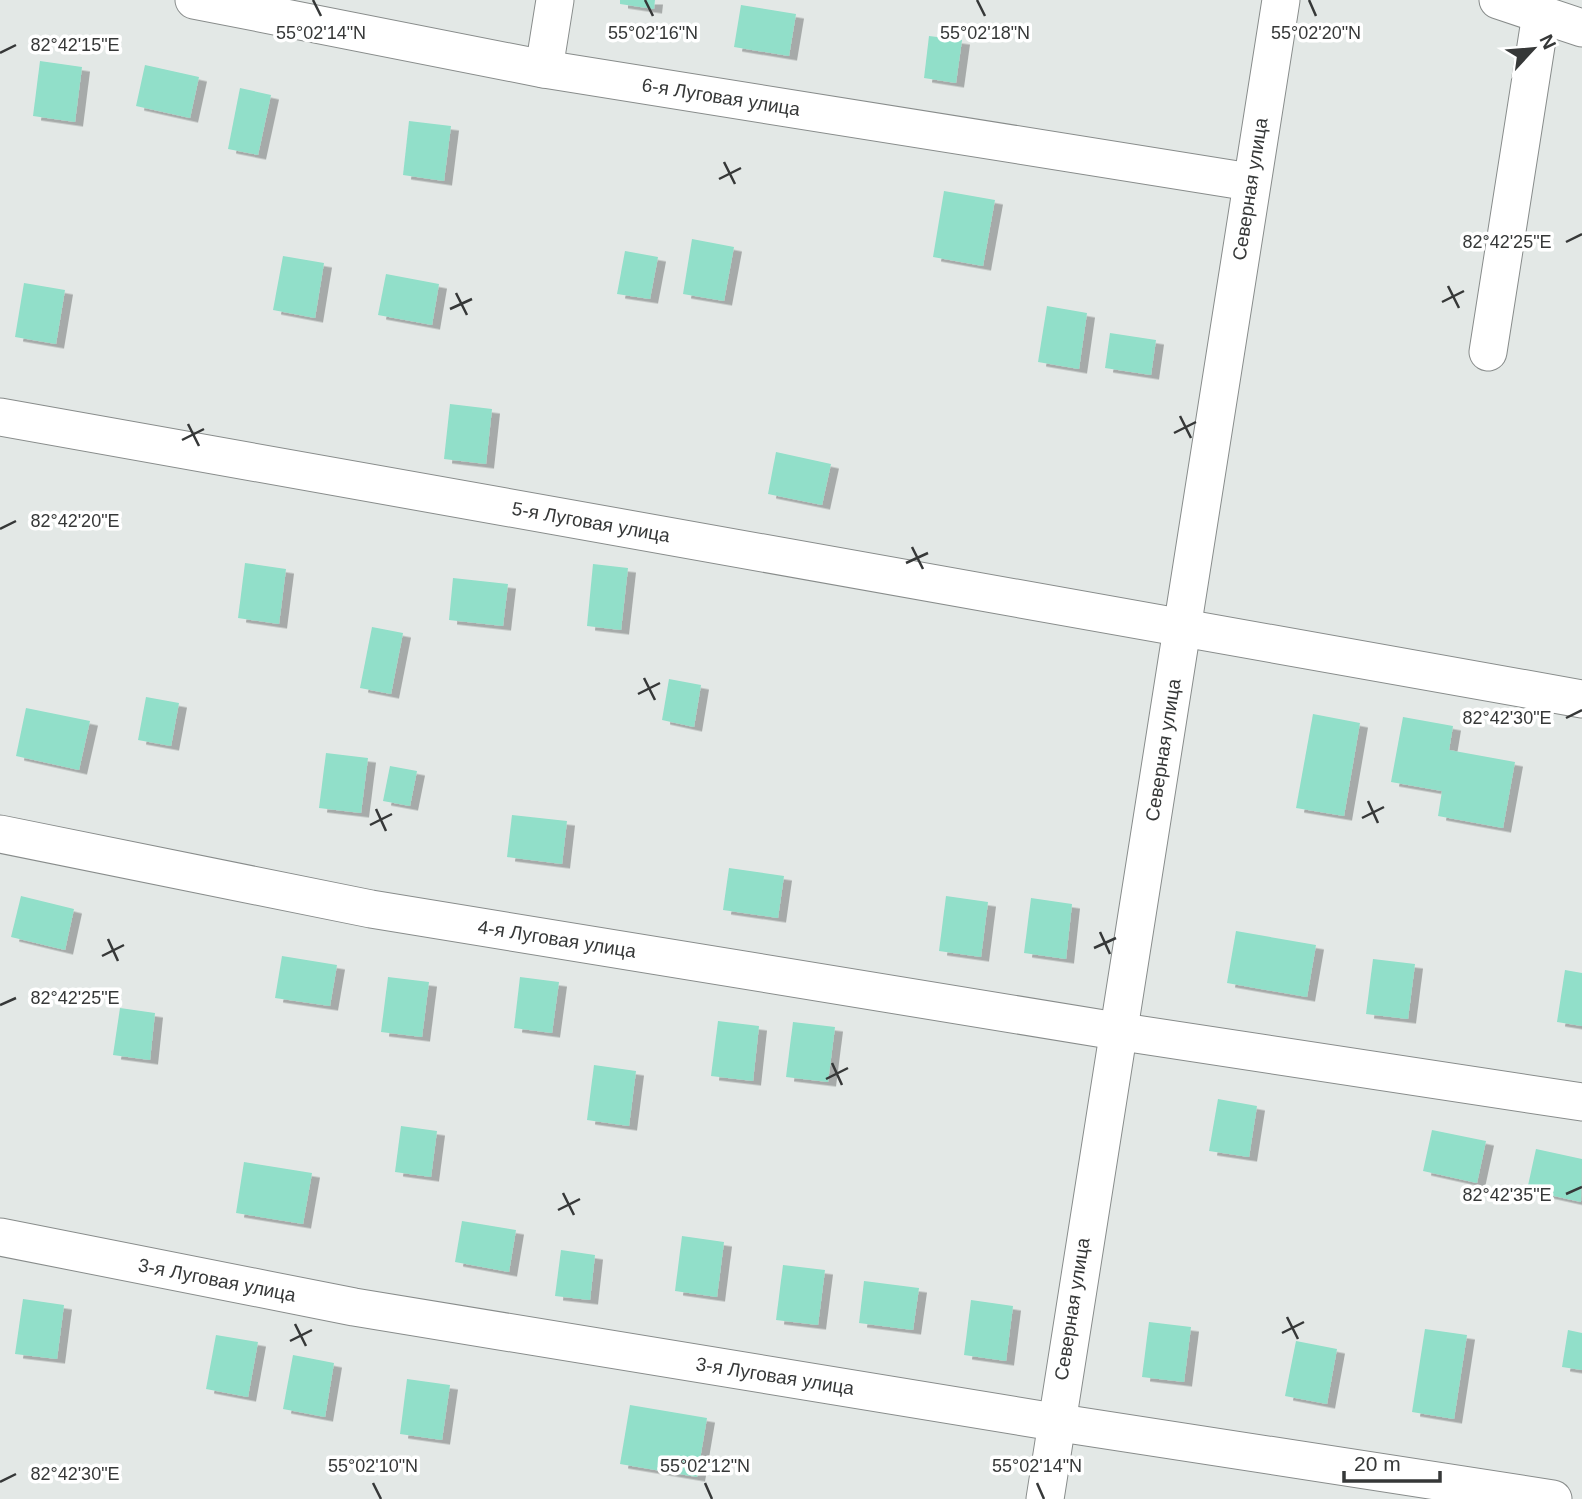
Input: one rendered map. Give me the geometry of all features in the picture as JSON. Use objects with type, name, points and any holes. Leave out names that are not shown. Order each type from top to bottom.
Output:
[{"type":"street","name":"6-я Луговая улица","points":[[194,0],[544,69],[1250,182]]},
{"type":"street","points":[[544,69],[555,0]]},
{"type":"street","name":"Северная улица","points":[[1045,1499],[1054,1422],[1183,627],[1280,0]]},
{"type":"street","points":[[1498,0],[1582,28]]},
{"type":"street","points":[[1488,352],[1541,14]]},
{"type":"street","name":"5-я Луговая улица","points":[[0,417],[1582,699]]},
{"type":"street","name":"4-я Луговая улица","points":[[0,834],[371,909],[1116,1031],[1582,1102]]},
{"type":"street","name":"3-я Луговая улица","points":[[0,1237],[354,1307],[1054,1422],[1553,1499]]},
{"type":"building","points":[[620,0],[655,0],[654,9],[620,4]]},
{"type":"building","points":[[741,5],[796,14],[789,56],[734,47]]},
{"type":"building","points":[[929,36],[962,40],[956,83],[924,78]]},
{"type":"building","points":[[40,61],[82,67],[75,122],[33,116]]},
{"type":"building","points":[[145,65],[199,77],[190,118],[136,106]]},
{"type":"building","points":[[240,88],[271,95],[258,155],[228,149]]},
{"type":"building","points":[[409,121],[451,126],[444,181],[403,175]]},
{"type":"building","points":[[944,191],[995,200],[983,266],[933,257]]},
{"type":"building","points":[[692,239],[734,247],[724,301],[683,294]]},
{"type":"building","points":[[625,251],[658,257],[650,299],[617,294]]},
{"type":"building","points":[[283,256],[324,263],[315,318],[273,310]]},
{"type":"building","points":[[386,274],[439,284],[432,325],[378,315]]},
{"type":"building","points":[[24,283],[65,290],[56,344],[15,337]]},
{"type":"building","points":[[1047,306],[1087,313],[1079,369],[1038,362]]},
{"type":"building","points":[[1110,333],[1156,340],[1151,375],[1105,368]]},
{"type":"building","points":[[450,404],[492,409],[486,464],[444,459]]},
{"type":"building","points":[[776,452],[831,464],[822,505],[768,494]]},
{"type":"building","points":[[245,563],[286,569],[279,624],[238,618]]},
{"type":"building","points":[[593,564],[628,568],[621,630],[587,626]]},
{"type":"building","points":[[453,578],[508,584],[503,626],[449,620]]},
{"type":"building","points":[[372,627],[403,633],[391,694],[360,688]]},
{"type":"building","points":[[669,679],[701,685],[694,727],[662,720]]},
{"type":"building","points":[[146,697],[179,703],[171,746],[138,740]]},
{"type":"building","points":[[26,708],[90,721],[79,770],[16,756]]},
{"type":"building","points":[[1313,714],[1360,723],[1344,816],[1296,808]]},
{"type":"building","points":[[1403,717],[1453,726],[1449,750],[1515,762],[1503,828],[1438,816],[1442,791],[1391,782]]},
{"type":"building","points":[[326,753],[368,758],[361,813],[319,808]]},
{"type":"building","points":[[390,766],[417,771],[410,806],[383,801]]},
{"type":"building","points":[[512,815],[567,821],[562,864],[507,857]]},
{"type":"building","points":[[729,868],[784,876],[778,918],[723,910]]},
{"type":"building","points":[[21,896],[74,909],[65,950],[11,937]]},
{"type":"building","points":[[946,896],[988,902],[981,957],[939,951]]},
{"type":"building","points":[[1031,898],[1072,904],[1066,959],[1024,953]]},
{"type":"building","points":[[1236,931],[1316,945],[1307,997],[1227,983]]},
{"type":"building","points":[[282,956],[337,965],[330,1006],[275,998]]},
{"type":"building","points":[[1373,959],[1415,964],[1408,1019],[1366,1014]]},
{"type":"building","points":[[1565,970],[1582,973],[1582,1026],[1557,1022]]},
{"type":"building","points":[[388,977],[429,982],[422,1037],[381,1032]]},
{"type":"building","points":[[520,977],[559,982],[552,1033],[514,1028]]},
{"type":"building","points":[[120,1008],[155,1013],[150,1060],[113,1055]]},
{"type":"building","points":[[718,1021],[759,1026],[753,1081],[711,1076]]},
{"type":"building","points":[[793,1022],[835,1027],[828,1082],[786,1077]]},
{"type":"building","points":[[594,1065],[636,1071],[629,1126],[587,1120]]},
{"type":"building","points":[[1218,1099],[1257,1106],[1249,1157],[1209,1151]]},
{"type":"building","points":[[401,1126],[437,1131],[431,1177],[395,1172]]},
{"type":"building","points":[[1432,1130],[1486,1141],[1477,1183],[1423,1171]]},
{"type":"building","points":[[1536,1149],[1582,1159],[1581,1202],[1527,1190]]},
{"type":"building","points":[[244,1162],[312,1173],[303,1224],[236,1213]]},
{"type":"building","points":[[462,1221],[516,1230],[509,1272],[455,1262]]},
{"type":"building","points":[[682,1236],[724,1242],[717,1297],[675,1291]]},
{"type":"building","points":[[561,1250],[595,1255],[590,1300],[555,1296]]},
{"type":"building","points":[[783,1265],[825,1270],[818,1325],[776,1320]]},
{"type":"building","points":[[864,1281],[919,1288],[913,1330],[859,1323]]},
{"type":"building","points":[[23,1299],[64,1305],[57,1359],[15,1354]]},
{"type":"building","points":[[971,1300],[1013,1306],[1006,1361],[964,1355]]},
{"type":"building","points":[[1149,1322],[1191,1327],[1184,1382],[1142,1377]]},
{"type":"building","points":[[1425,1329],[1467,1335],[1454,1419],[1412,1412]]},
{"type":"building","points":[[1568,1330],[1582,1333],[1582,1370],[1562,1367]]},
{"type":"building","points":[[216,1335],[258,1342],[248,1397],[206,1389]]},
{"type":"building","points":[[1296,1341],[1337,1349],[1327,1404],[1285,1396]]},
{"type":"building","points":[[293,1355],[334,1363],[325,1417],[283,1409]]},
{"type":"building","points":[[407,1379],[450,1385],[442,1440],[400,1434]]},
{"type":"building","points":[[630,1405],[707,1418],[697,1477],[620,1464]]}]
